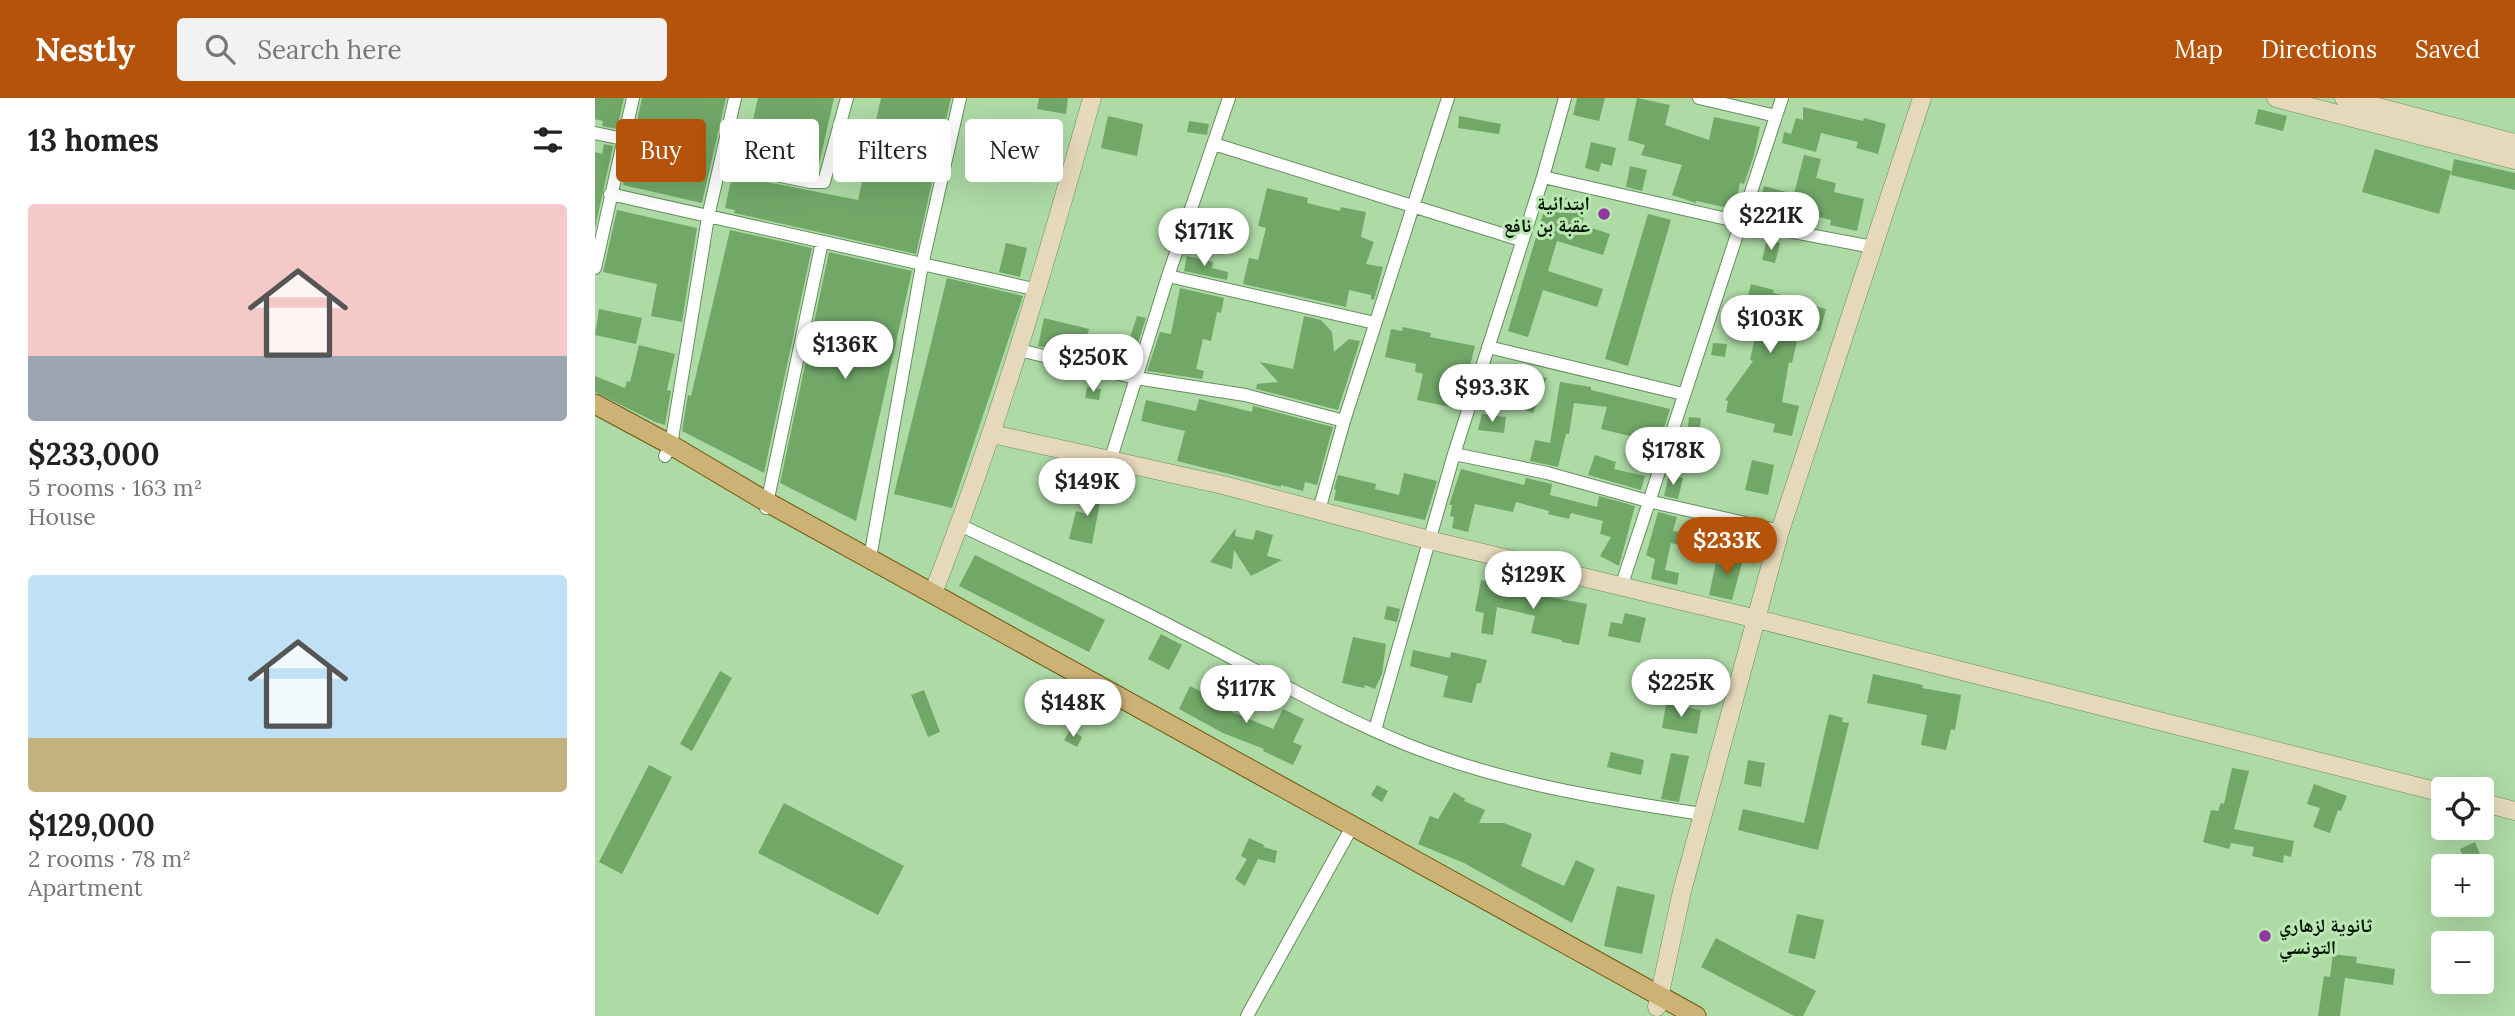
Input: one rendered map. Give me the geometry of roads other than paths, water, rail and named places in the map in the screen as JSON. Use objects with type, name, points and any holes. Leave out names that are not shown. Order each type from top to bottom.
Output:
[{"type":"main road","points":[[595,404],[766,507],[870,558],[933,593],[1663,1006]]},
{"type":"main road","points":[[595,418],[668,450]]},
{"type":"main road","points":[[933,593],[954,615],[1348,834],[1663,1006],[1696,1016]]},
{"type":"street","points":[[628,119],[633,98]]},
{"type":"street","points":[[730,119],[735,98]]},
{"type":"street","points":[[819,182],[824,182],[829,172],[847,98]]},
{"type":"street","points":[[870,558],[922,265],[960,98]]},
{"type":"street","points":[[933,593],[960,525],[1019,350],[1092,98]]},
{"type":"street","points":[[1111,458],[1168,276],[1230,98]]},
{"type":"street","points":[[1319,510],[1344,421],[1448,98]]},
{"type":"street","points":[[1375,730],[1454,454],[1543,177],[1565,98]]},
{"type":"street","points":[[1699,98],[1776,116]]},
{"type":"street","points":[[1621,586],[1781,98]]},
{"type":"street","points":[[1663,1006],[1682,891],[1780,531],[1922,98]]},
{"type":"street","points":[[2276,98],[2328,104],[2515,160]]},
{"type":"street","points":[[2344,98],[2515,144]]},
{"type":"street","points":[[595,133],[616,138]]},
{"type":"street","points":[[1214,144],[1521,240]]},
{"type":"street","points":[[668,450],[708,217],[720,164]]},
{"type":"street","points":[[595,265],[616,169]]},
{"type":"street","points":[[1543,177],[1740,222],[1873,247]]},
{"type":"street","points":[[610,194],[1038,290]]},
{"type":"street","points":[[766,507],[822,242]]},
{"type":"street","points":[[1168,276],[1375,323]]},
{"type":"street","points":[[1488,346],[1683,394]]},
{"type":"street","points":[[1019,350],[1136,378],[1245,395],[1344,421]]},
{"type":"street","points":[[992,434],[1111,458],[1429,540],[1757,618],[2431,790]]},
{"type":"street","points":[[1454,454],[1546,473],[1648,501],[1780,531]]},
{"type":"street","points":[[960,525],[1178,629],[1331,710],[1409,745],[1509,779],[1618,801],[1702,814]]},
{"type":"street","points":[[2494,806],[2515,811]]},
{"type":"street","points":[[1247,1016],[1348,834]]},
{"type":"place","name":"ابتدائية عقبة بن نافع","points":[[1604,214]]},
{"type":"place","name":"ثانوية لزهاري التونسي","points":[[2265,936]]}]
